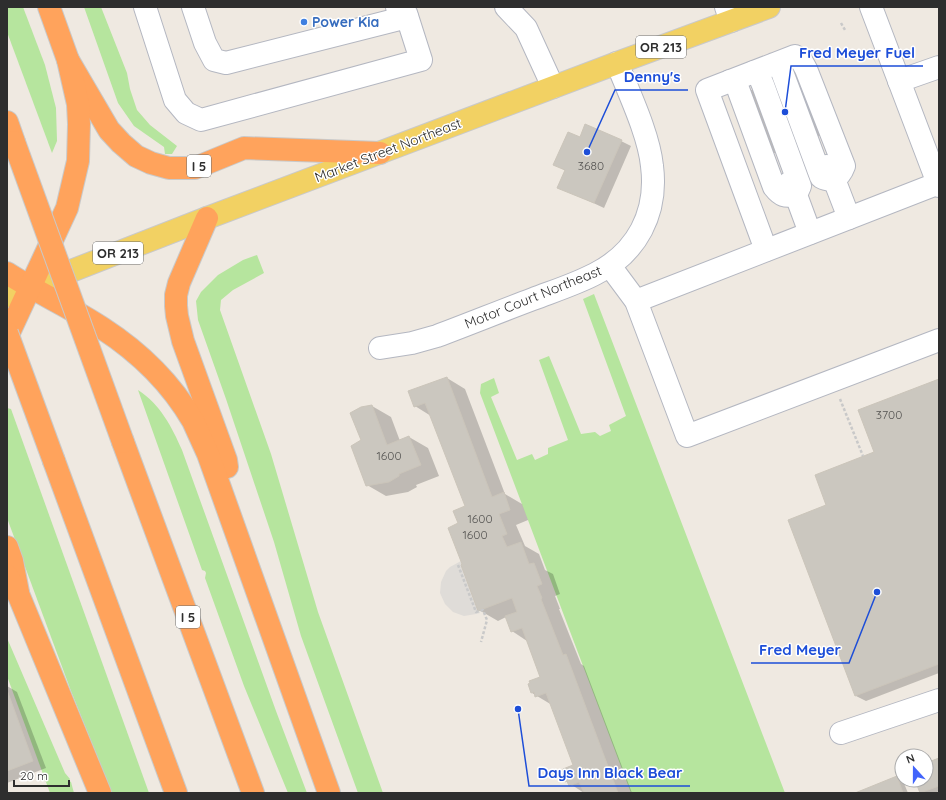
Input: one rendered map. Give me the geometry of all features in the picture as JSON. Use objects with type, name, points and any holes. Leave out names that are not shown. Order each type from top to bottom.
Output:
[{"type":"highway","name":"I 5","points":[[7,337],[67,208],[78,161],[78,104],[68,60],[49,7]]},
{"type":"highway","name":"I 5","points":[[68,60],[109,130],[136,156],[151,163],[169,168],[195,168],[244,148],[380,153]]},
{"type":"highway","name":"I 5","points":[[10,132],[253,793]]},
{"type":"highway","points":[[207,218],[179,284],[176,296],[177,316],[194,375],[226,460],[237,532]]},
{"type":"highway","points":[[7,273],[29,288],[101,327],[135,352],[157,372],[172,390],[193,422],[208,454],[237,532],[329,793]]},
{"type":"highway","points":[[7,333],[176,793]]},
{"type":"highway","points":[[7,546],[12,561],[19,596]]},
{"type":"highway","points":[[7,576],[19,596],[100,793]]},
{"type":"main road","name":"Market Street Northeast","points":[[7,296],[207,218],[617,63],[728,14],[769,7]]},
{"type":"street","points":[[145,7],[175,100],[186,114],[201,120],[421,60],[402,12],[226,63],[214,60],[205,43],[193,7]]},
{"type":"street","points":[[506,7],[526,28],[553,87]]},
{"type":"street","points":[[636,301],[939,184],[871,7]]},
{"type":"street","points":[[766,250],[707,90],[795,56],[801,60],[806,68],[844,166],[842,172],[834,179],[849,218]]},
{"type":"street","name":"Motor Court Northeast","points":[[380,348],[437,336],[583,280],[610,266],[632,245],[641,232],[648,216],[652,200],[652,166],[644,134],[617,63]]},
{"type":"street","points":[[899,81],[939,67]]},
{"type":"street","points":[[757,71],[800,186],[796,195],[810,233]]},
{"type":"street","points":[[610,266],[636,301],[687,436],[939,340]]},
{"type":"street","points":[[841,733],[939,700]]},
{"type":"path","points":[[841,23],[845,30]]},
{"type":"path","points":[[840,399],[863,456]]},
{"type":"path","points":[[458,565],[476,612],[483,610],[487,620],[481,642]]},
{"type":"green space","points":[[7,7],[23,7],[45,65],[56,108],[57,141],[52,153],[7,32]]},
{"type":"green space","points":[[84,7],[101,7],[127,73],[130,89],[137,110],[150,125],[177,146],[172,154],[165,154],[164,147],[134,126],[118,103]]},
{"type":"green space","points":[[257,255],[264,273],[233,290],[221,300],[220,310],[271,454],[318,612],[383,793],[358,793],[301,636],[274,542],[198,320],[196,301],[201,292],[218,275],[243,260]]},
{"type":"green space","points":[[594,294],[785,793],[631,793],[480,393],[481,384],[494,378],[499,393],[491,397],[517,460],[532,454],[535,460],[548,454],[548,448],[568,440],[539,360],[549,356],[581,434],[595,432],[600,436],[611,431],[609,425],[626,416],[583,299]]},
{"type":"green space","points":[[138,390],[159,409],[174,433],[182,450],[307,793],[288,793],[244,686],[205,578],[206,573],[202,570]]},
{"type":"green space","points":[[7,408],[11,409],[149,793],[112,793],[71,691],[7,518]]},
{"type":"green space","points":[[7,638],[65,773],[70,779],[69,781],[71,782],[74,793],[50,793],[7,676]]},
{"type":"shaded area","points":[[461,561],[461,565],[480,613],[464,616],[453,612],[445,604],[440,593],[441,582],[446,571]]},
{"type":"building","points":[[585,124],[622,140],[594,203],[557,188],[565,170],[553,165],[568,132],[580,137]]},
{"type":"building","points":[[447,377],[492,497],[504,492],[510,510],[499,514],[507,534],[502,536],[507,547],[521,542],[529,564],[534,563],[542,584],[537,586],[542,598],[541,599],[563,655],[566,654],[618,793],[584,793],[579,782],[569,786],[567,781],[565,782],[562,774],[564,773],[563,769],[573,765],[546,693],[535,697],[534,692],[531,693],[528,684],[530,683],[529,681],[540,677],[522,628],[511,632],[505,616],[517,612],[512,598],[478,611],[448,528],[458,523],[453,511],[465,506],[425,403],[414,407],[408,391]]},
{"type":"building","points":[[939,379],[939,664],[855,696],[788,520],[826,505],[815,475],[874,452],[858,410]]},
{"type":"building","points":[[372,405],[387,445],[409,436],[421,465],[399,474],[399,476],[389,482],[366,486],[351,446],[361,440],[350,413],[361,407]]},
{"type":"building","points":[[7,690],[33,761],[7,771]]},
{"type":"building","points":[[939,758],[939,786],[934,788],[934,760]]},
{"type":"building","points":[[894,777],[894,788],[901,788],[903,793],[855,793]]},
{"type":"building","points":[[918,788],[934,788],[920,793]]},
{"type":"place","name":"Power Kia","points":[[304,22]]},
{"type":"place","name":"Fred Meyer Fuel","points":[[785,112]]},
{"type":"place","name":"Denny's","points":[[587,152]]},
{"type":"place","name":"Fred Meyer","points":[[877,592]]},
{"type":"place","name":"Days Inn Black Bear","points":[[518,709]]}]
